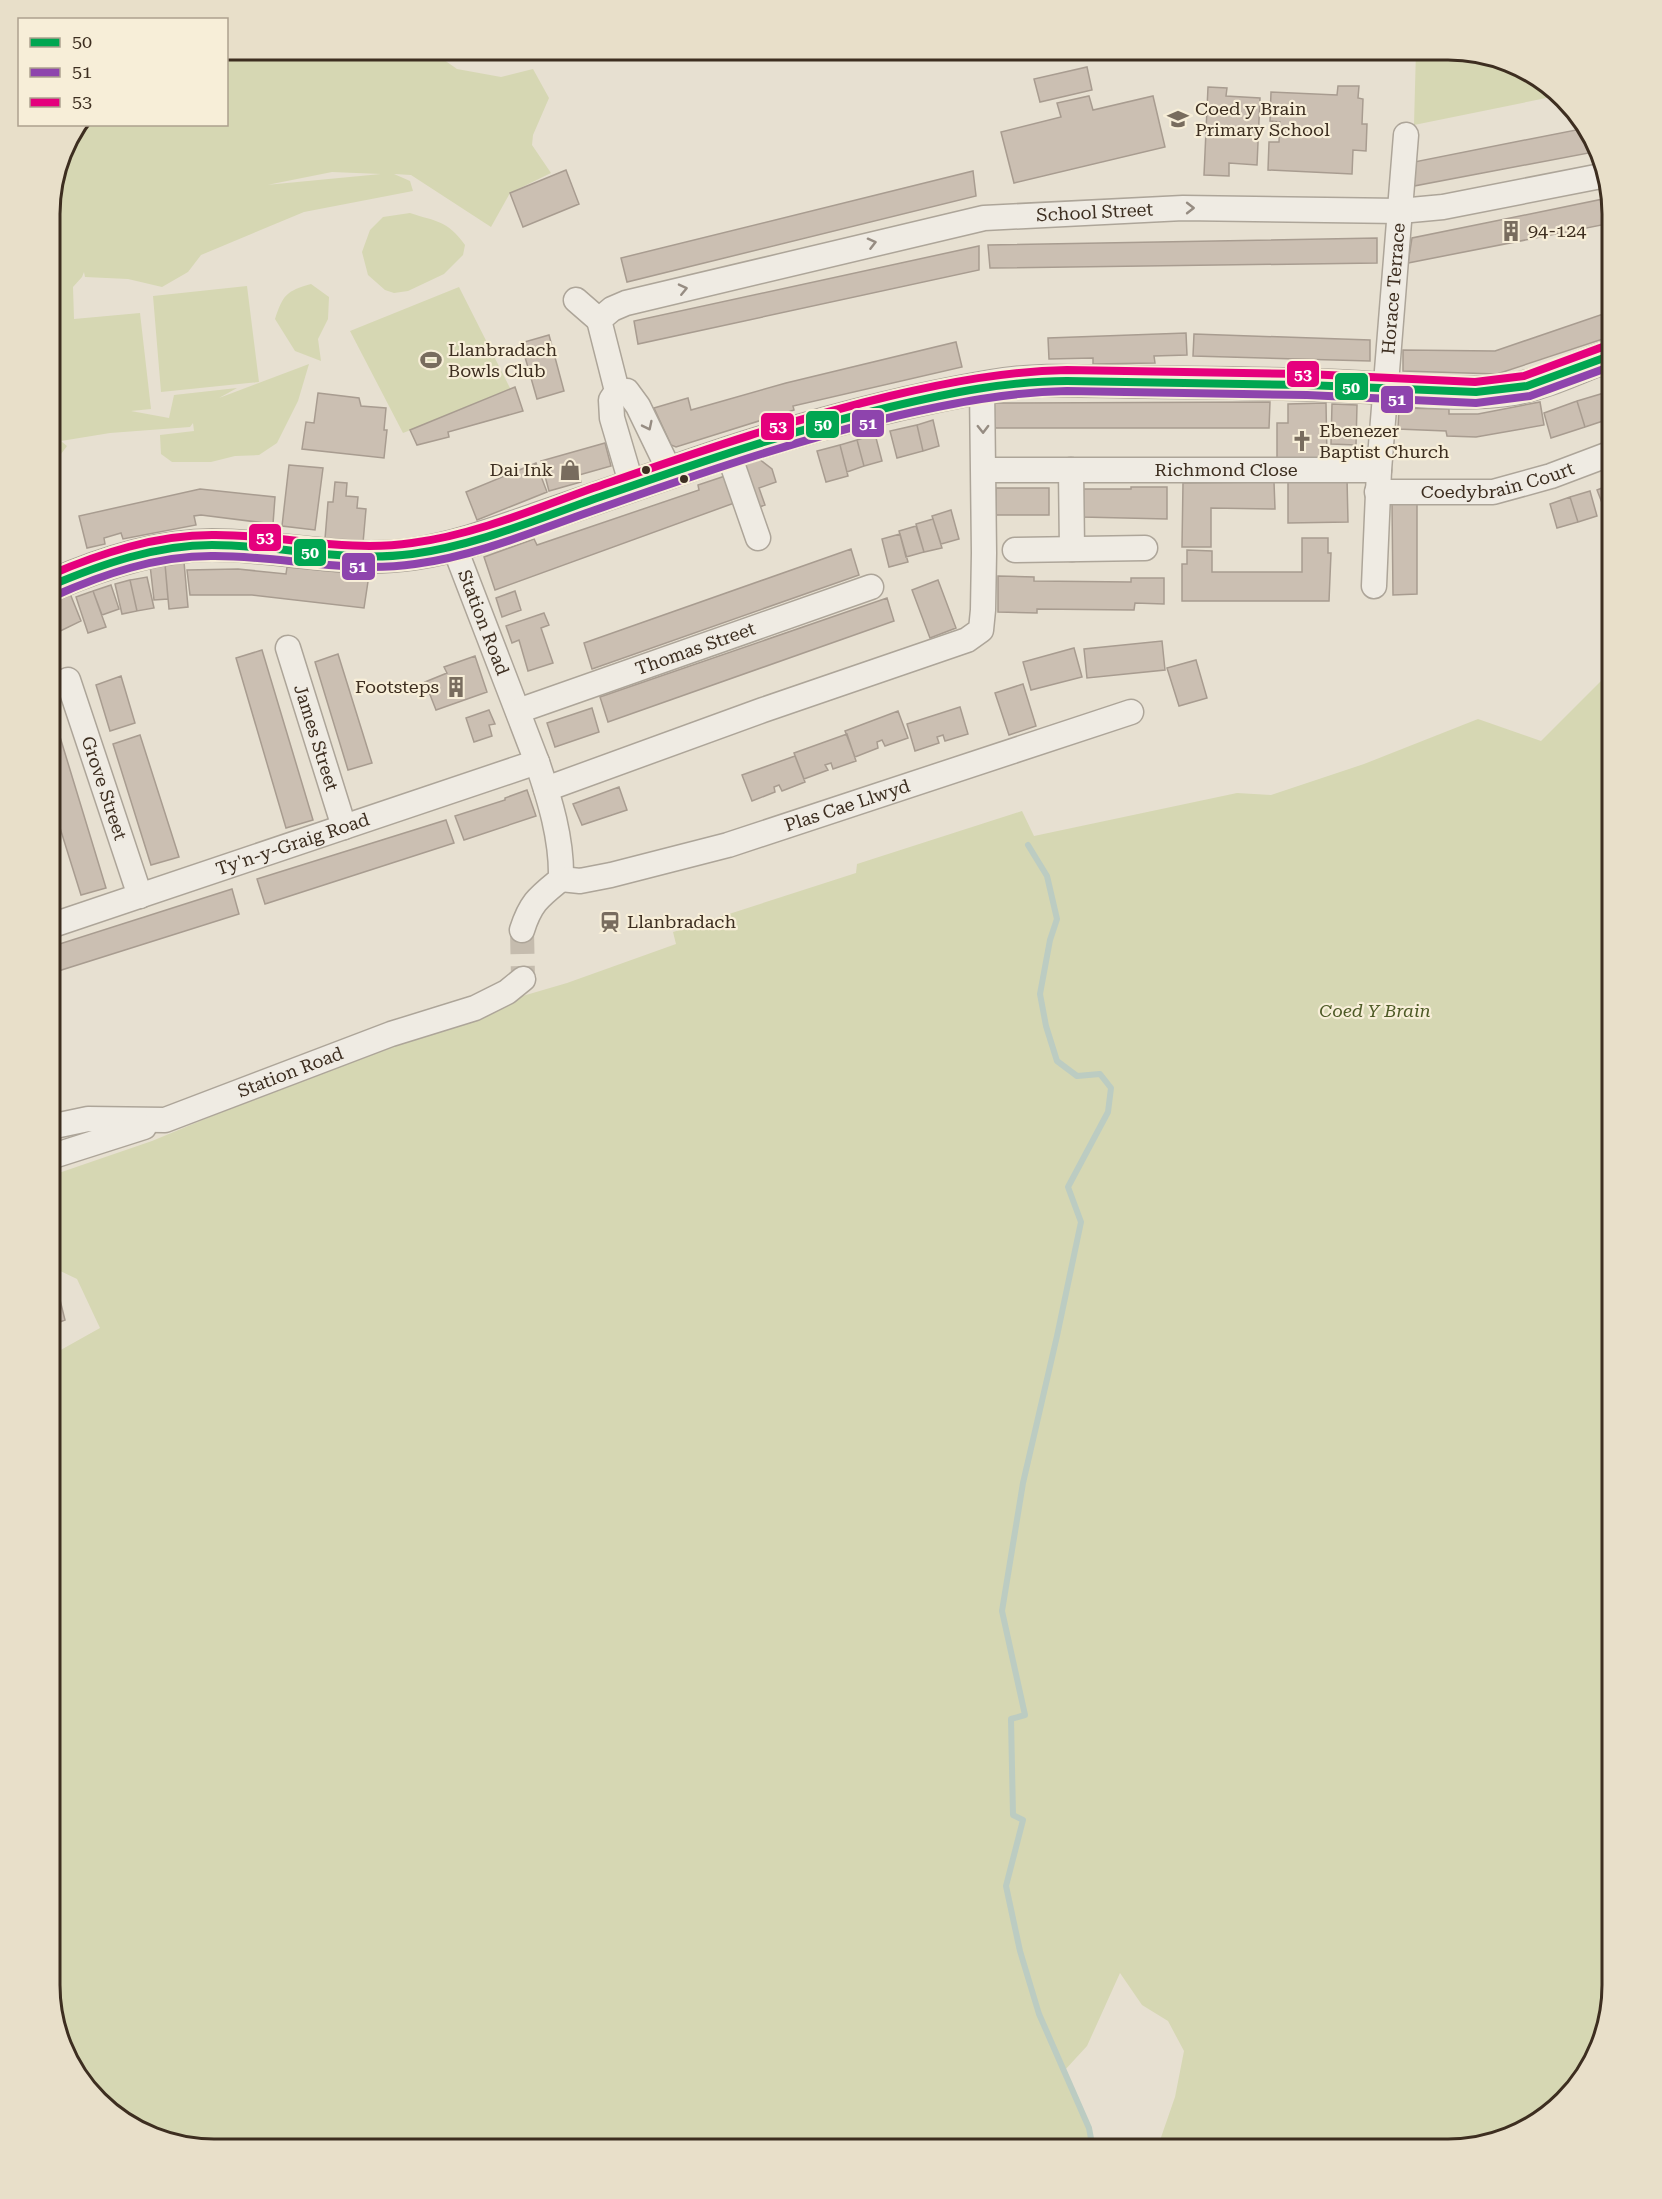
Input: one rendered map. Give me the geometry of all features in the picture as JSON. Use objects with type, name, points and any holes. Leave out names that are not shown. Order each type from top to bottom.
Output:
[{"type":"street","name":"Horace Terrace","points":[[1374,586],[1378,481],[1406,135]]},
{"type":"street","name":"School Street","points":[[599,320],[612,309],[626,303],[984,218],[1182,208],[1400,211],[1443,207],[1598,177]]},
{"type":"street","points":[[576,300],[599,320],[617,392]]},
{"type":"street","points":[[60,582],[132,555],[200,546],[248,546],[374,558],[418,554],[454,546],[728,452],[851,417],[982,387],[1021,381],[1299,384],[1447,393],[1490,392],[1518,388],[1602,359]]},
{"type":"street","points":[[546,789],[763,710],[967,640],[981,630],[984,470],[982,387]]},
{"type":"street","points":[[632,486],[612,418],[611,400],[617,392],[627,391],[638,406],[670,472]]},
{"type":"street","points":[[728,452],[758,538]]},
{"type":"street","name":"Coedybrain Court","points":[[1378,481],[1493,492],[1551,476],[1602,457]]},
{"type":"street","name":"Richmond Close","points":[[984,470],[1071,470],[1378,481]]},
{"type":"street","points":[[1071,470],[1072,549]]},
{"type":"street","name":"Station Road","points":[[454,546],[546,789],[561,856],[561,879]]},
{"type":"street","points":[[1015,550],[1145,548]]},
{"type":"street","name":"Thomas Street","points":[[518,711],[871,587]]},
{"type":"street","name":"James Street","points":[[288,648],[344,827]]},
{"type":"street","name":"Grove Street","points":[[68,680],[140,896]]},
{"type":"street","name":"Plas Cae Llwyd","points":[[561,879],[580,881],[610,875],[728,845],[1131,712]]},
{"type":"street","name":"Ty'n-y-Graig Road","points":[[60,923],[537,762]]},
{"type":"street","points":[[522,930],[529,911],[540,897],[561,879]]},
{"type":"street","name":"Station Road","points":[[60,1125],[88,1119],[165,1120],[391,1034],[475,1008],[507,992],[523,979]]},
{"type":"street","points":[[60,1154],[165,1120]]},
{"type":"green space","points":[[228,60],[444,60],[457,69],[501,77],[533,69],[549,98],[533,135],[532,145],[551,173],[510,193],[491,227],[411,175],[394,174],[410,181],[413,191],[304,212],[201,255],[188,272],[162,287],[128,279],[85,277],[84,272],[73,287],[74,319],[140,313],[151,409],[131,411],[169,418],[174,395],[237,388],[219,398],[309,364],[298,401],[277,443],[259,455],[235,456],[211,462],[172,462],[161,454],[160,435],[194,431],[193,423],[190,427],[110,433],[61,441],[67,446],[60,455],[60,204],[65,174],[76,146],[88,126],[228,126]],"holes":[[[332,172],[381,174],[268,185]]]},
{"type":"green space","points":[[1416,60],[1458,60],[1488,65],[1525,81],[1548,98],[1414,125]]},
{"type":"green space","points":[[410,213],[447,226],[465,245],[463,255],[444,274],[408,291],[394,293],[385,290],[368,275],[362,252],[370,230],[383,217]]},
{"type":"green space","points":[[311,284],[329,297],[328,319],[318,339],[321,361],[295,351],[275,319],[280,304],[287,295]]},
{"type":"green space","points":[[247,286],[259,382],[161,392],[153,296]]},
{"type":"green space","name":"Llanbradach Bowls Club","points":[[459,287],[511,390],[403,433],[350,331]]},
{"type":"green space","name":"Coed Y Brain","points":[[1602,680],[1602,1985],[1597,2025],[1590,2044],[1570,2079],[1557,2094],[1533,2113],[1507,2127],[1468,2138],[1160,2139],[1175,2097],[1184,2051],[1168,2021],[1142,2005],[1120,1973],[1087,2046],[1064,2071],[1089,2128],[1091,2139],[194,2138],[174,2134],[137,2118],[120,2107],[98,2086],[76,2053],[68,2034],[61,2005],[60,1985],[60,1350],[100,1328],[77,1279],[60,1271],[60,1173],[152,1141],[330,1067],[499,1003],[567,983],[676,944],[673,932],[856,873],[857,864],[1022,811],[1034,836],[1237,793],[1271,795],[1364,764],[1478,719],[1541,741]]},
{"type":"building","points":[[1087,67],[1092,90],[1040,102],[1034,79]]},
{"type":"building","points":[[1338,86],[1359,86],[1358,98],[1363,99],[1362,124],[1367,124],[1366,151],[1353,150],[1352,174],[1268,170],[1269,142],[1279,142],[1280,122],[1270,121],[1271,92],[1337,95]]},
{"type":"building","points":[[1208,87],[1227,88],[1226,96],[1260,98],[1257,165],[1229,163],[1229,176],[1204,175]]},
{"type":"building","points":[[1089,96],[1093,110],[1153,96],[1165,147],[1014,183],[1001,132],[1061,117],[1057,103]]},
{"type":"building","points":[[1577,130],[1589,153],[1414,186],[1414,162]]},
{"type":"building","points":[[566,170],[579,204],[523,227],[510,193]]},
{"type":"building","points":[[973,171],[976,196],[627,282],[621,258]]},
{"type":"building","name":"94-124","points":[[1601,199],[1602,225],[1408,263],[1412,238]]},
{"type":"building","points":[[1377,238],[1377,263],[990,268],[988,245]]},
{"type":"building","points":[[979,246],[979,270],[638,344],[634,321]]},
{"type":"building","points":[[1602,314],[1602,339],[1497,374],[1403,371],[1403,350],[1495,351]]},
{"type":"building","points":[[1186,333],[1187,355],[1154,356],[1155,363],[1093,364],[1093,358],[1049,359],[1048,338]]},
{"type":"building","points":[[1194,334],[1370,340],[1370,361],[1193,356]]},
{"type":"building","points":[[549,335],[564,391],[537,399],[521,343]]},
{"type":"building","points":[[956,342],[962,367],[793,406],[794,410],[676,447],[671,445],[654,408],[688,398],[691,410],[786,383]]},
{"type":"building","name":"Llanbradach Bowls Club","points":[[515,387],[523,411],[448,432],[449,437],[417,445],[410,430]]},
{"type":"building","points":[[318,393],[359,398],[361,406],[386,408],[384,430],[387,430],[384,458],[302,449],[306,422],[314,423]]},
{"type":"building","points":[[1602,394],[1602,421],[1585,427],[1577,401]]},
{"type":"building","points":[[1577,401],[1585,427],[1551,438],[1544,413]]},
{"type":"building","points":[[1270,402],[1269,428],[990,428],[989,403]]},
{"type":"building","points":[[1540,402],[1544,425],[1476,437],[1447,436],[1446,431],[1398,429],[1399,408],[1449,409],[1449,414],[1478,414]]},
{"type":"building","name":"Ebenezer Baptist Church","points":[[1326,403],[1327,459],[1277,459],[1277,423],[1288,423],[1288,404]]},
{"type":"building","points":[[1332,404],[1357,405],[1356,445],[1331,444]]},
{"type":"building","points":[[933,420],[939,446],[923,451],[917,425]]},
{"type":"building","points":[[917,425],[923,451],[897,458],[890,431]]},
{"type":"building","points":[[875,434],[882,461],[864,466],[857,440]]},
{"type":"building","points":[[857,440],[864,466],[847,472],[840,445]]},
{"type":"building","points":[[605,443],[611,466],[579,475],[581,482],[549,491],[541,461]]},
{"type":"building","points":[[840,445],[848,476],[826,482],[817,451]]},
{"type":"building","points":[[759,459],[772,469],[776,482],[759,488],[765,505],[751,510],[738,468]]},
{"type":"building","points":[[536,463],[547,492],[477,520],[466,492]]},
{"type":"building","points":[[289,465],[323,468],[315,530],[282,526]]},
{"type":"building","points":[[728,475],[737,502],[495,590],[484,557],[534,539],[537,545],[699,490],[698,485]]},
{"type":"building","points":[[1347,478],[1348,522],[1288,523],[1288,479]]},
{"type":"building","points":[[335,482],[347,483],[346,496],[358,497],[357,508],[366,509],[363,543],[325,539],[328,502],[333,502]]},
{"type":"building","points":[[1274,482],[1275,509],[1211,508],[1211,547],[1182,547],[1183,483]]},
{"type":"building","points":[[1131,487],[1167,487],[1167,519],[1082,517],[1082,489],[1131,489]]},
{"type":"building","points":[[996,488],[1049,488],[1049,515],[996,515]]},
{"type":"building","points":[[1602,488],[1602,503],[1597,490]]},
{"type":"building","points":[[200,489],[275,497],[273,524],[201,515],[194,516],[196,525],[123,539],[121,533],[104,538],[105,544],[87,548],[79,516]]},
{"type":"building","points":[[1590,491],[1597,516],[1578,522],[1570,497]]},
{"type":"building","points":[[1570,497],[1578,522],[1557,528],[1550,504]]},
{"type":"building","points":[[1417,502],[1417,594],[1393,595],[1392,503]]},
{"type":"building","points":[[951,510],[959,539],[941,544],[932,516]]},
{"type":"building","points":[[933,519],[942,548],[924,552],[916,524]]},
{"type":"building","points":[[916,526],[924,552],[906,557],[899,531]]},
{"type":"building","points":[[900,534],[908,562],[889,567],[882,539]]},
{"type":"building","points":[[1302,538],[1328,538],[1328,553],[1331,553],[1329,601],[1182,601],[1182,564],[1187,564],[1187,550],[1212,551],[1212,572],[1302,572]]},
{"type":"building","points":[[851,549],[859,575],[592,669],[584,643]]},
{"type":"building","points":[[184,562],[188,607],[169,609],[165,564]]},
{"type":"building","points":[[165,564],[168,599],[154,600],[150,565]]},
{"type":"building","points":[[287,567],[369,575],[364,608],[252,595],[190,595],[187,570],[238,569],[286,574]]},
{"type":"building","points":[[998,576],[1034,577],[1034,581],[1131,582],[1131,578],[1164,578],[1164,604],[1135,603],[1134,610],[1037,609],[1037,613],[998,612]]},
{"type":"building","points":[[147,577],[154,608],[137,611],[130,580]]},
{"type":"building","points":[[130,580],[137,611],[122,614],[115,584]]},
{"type":"building","points":[[938,580],[956,628],[930,638],[912,590]]},
{"type":"building","points":[[111,585],[119,609],[102,615],[93,591]]},
{"type":"building","points":[[69,591],[81,621],[60,631],[60,595]]},
{"type":"building","points":[[93,591],[106,627],[88,633],[76,597]]},
{"type":"building","points":[[515,591],[521,610],[502,617],[496,598]]},
{"type":"building","points":[[887,598],[894,621],[608,722],[600,697]]},
{"type":"building","points":[[544,613],[549,625],[541,628],[553,663],[528,671],[519,640],[512,643],[506,626]]},
{"type":"building","points":[[1162,641],[1165,670],[1087,678],[1084,649]]},
{"type":"building","points":[[1074,648],[1082,677],[1031,690],[1023,662]]},
{"type":"building","points":[[262,650],[313,820],[286,828],[236,658]]},
{"type":"building","points":[[338,654],[372,763],[348,770],[315,662]]},
{"type":"building","name":"Footsteps","points":[[475,656],[487,692],[436,710],[425,682],[447,673],[444,667]]},
{"type":"building","points":[[1196,660],[1207,698],[1179,706],[1167,668]]},
{"type":"building","points":[[121,676],[135,723],[110,731],[96,685]]},
{"type":"building","points":[[1023,684],[1036,726],[1009,735],[995,693]]},
{"type":"building","points":[[960,707],[968,734],[945,741],[943,735],[937,737],[939,743],[915,751],[907,724]]},
{"type":"building","points":[[592,708],[599,732],[555,747],[547,723]]},
{"type":"building","points":[[489,710],[495,724],[489,725],[492,736],[474,742],[466,718]]},
{"type":"building","points":[[898,711],[908,738],[885,746],[882,740],[877,742],[878,748],[855,757],[845,731]]},
{"type":"building","points":[[847,734],[856,761],[833,769],[831,763],[825,765],[828,770],[804,779],[794,753]]},
{"type":"building","points":[[140,735],[179,857],[151,865],[113,744]]},
{"type":"building","points":[[60,737],[106,888],[81,895],[60,828]]},
{"type":"building","points":[[795,756],[805,782],[782,791],[779,785],[774,787],[775,792],[752,801],[742,775]]},
{"type":"building","points":[[619,787],[627,810],[582,825],[573,804]]},
{"type":"building","points":[[527,790],[536,816],[464,840],[455,816],[505,800],[505,798]]},
{"type":"building","points":[[446,820],[454,843],[265,904],[257,879]]},
{"type":"building","points":[[232,889],[239,914],[60,970],[60,944]]},
{"type":"building","points":[[60,1300],[65,1320],[60,1322]]},
{"type":"waterway","points":[[1028,845],[1047,876],[1057,919],[1050,940],[1040,994],[1046,1026],[1057,1061],[1077,1076],[1100,1074],[1111,1088],[1108,1112],[1068,1187],[1081,1222],[1023,1483],[1002,1611],[1025,1715],[1011,1719],[1013,1815],[1023,1820],[1006,1886],[1020,1951],[1039,2014],[1089,2128],[1091,2139]]},
{"type":"tunnel","points":[[522,930],[523,979]]},
{"type":"transit line","name":"53","points":[[60,571],[129,547],[191,536],[237,535],[362,546],[435,539],[504,520],[704,450],[852,405],[978,378],[1067,370],[1307,374],[1475,382],[1524,376],[1602,347]]},
{"type":"transit line","name":"50","points":[[60,582],[130,557],[191,546],[237,546],[362,556],[412,554],[435,550],[504,531],[667,474],[852,416],[978,389],[1022,383],[1067,381],[1307,385],[1476,392],[1527,386],[1602,359]]},
{"type":"transit line","name":"51","points":[[60,593],[92,580],[131,568],[170,559],[191,557],[236,556],[364,567],[415,564],[438,560],[506,542],[670,484],[782,448],[896,416],[981,399],[1067,391],[1307,395],[1476,403],[1530,396],[1602,370]]},
{"type":"place","name":"Coed y Brain Primary School","points":[[1178,119]]},
{"type":"place","name":"94-124","points":[[1511,231]]},
{"type":"place","name":"Llanbradach Bowls Club","points":[[431,360]]},
{"type":"place","name":"Ebenezer Baptist Church","points":[[1302,441]]},
{"type":"place","name":"Dai Ink","points":[[570,470]]},
{"type":"place","name":"Footsteps","points":[[456,687]]},
{"type":"place","name":"Llanbradach","points":[[610,922]]}]
